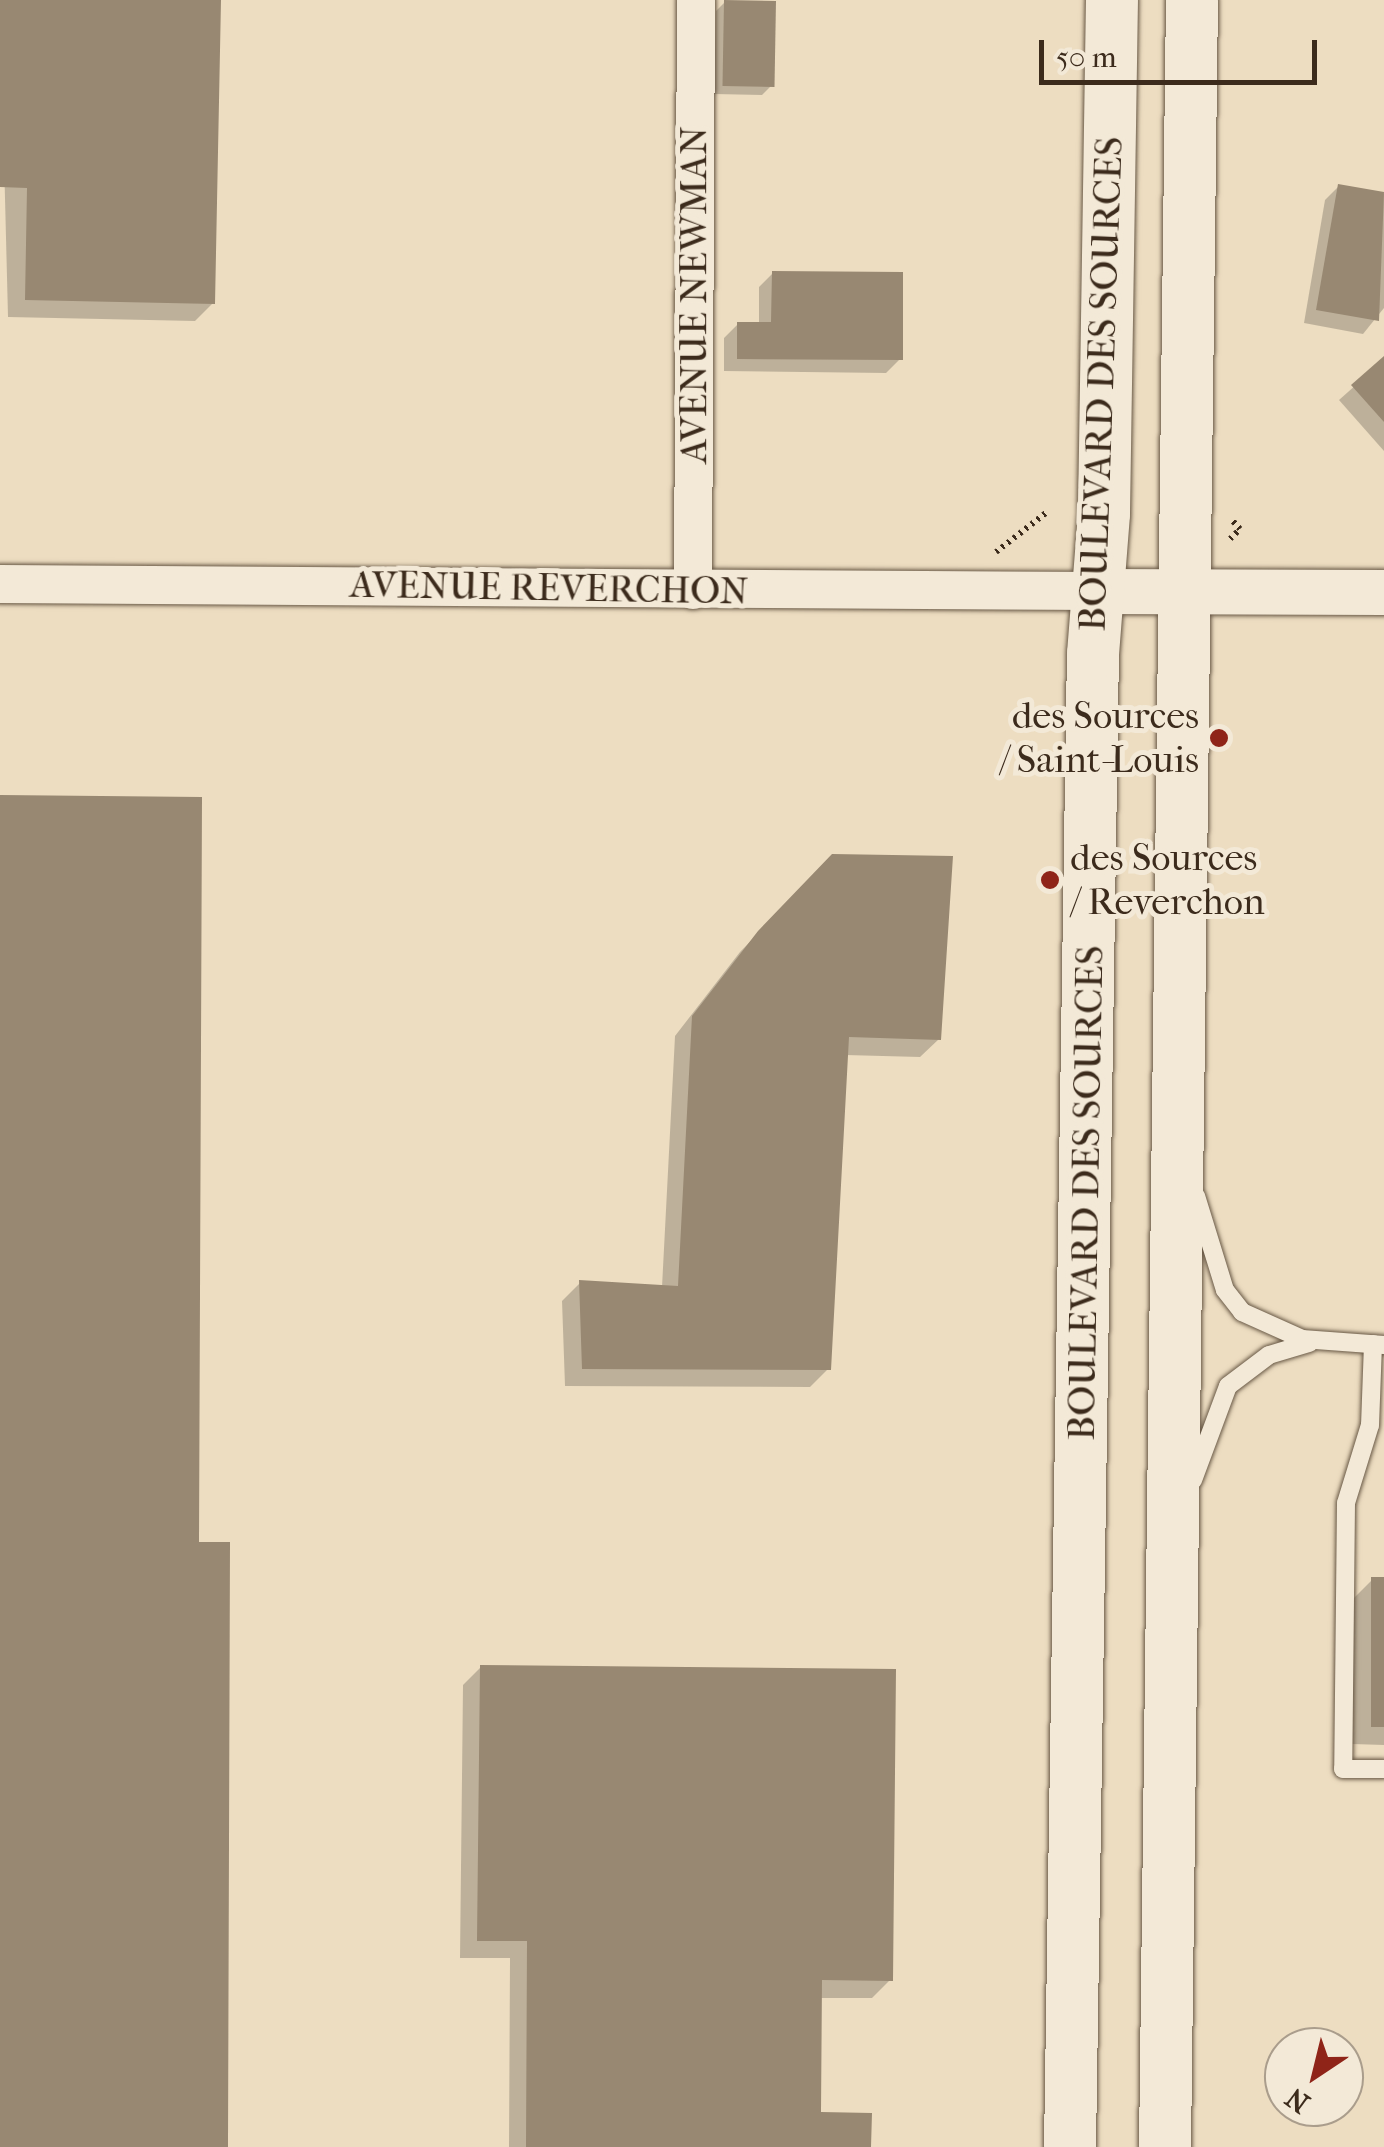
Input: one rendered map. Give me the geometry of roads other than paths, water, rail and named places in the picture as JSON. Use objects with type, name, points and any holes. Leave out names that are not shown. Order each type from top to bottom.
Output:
[{"type":"main road","name":"BOULEVARD DES SOURCES","points":[[1070,2147],[1097,590],[1112,0]]},
{"type":"main road","points":[[1166,2147],[1192,0]]},
{"type":"street","name":"AVENUE NEWMAN","points":[[693,590],[696,0]]},
{"type":"street","name":"AVENUE REVERCHON","points":[[0,584],[1097,590]]},
{"type":"street","points":[[1097,590],[1384,592]]},
{"type":"lane","points":[[1179,1140],[1231,1301],[1258,1323],[1320,1341],[1378,1344],[1370,1426],[1346,1503],[1343,1769],[1384,1769]]},
{"type":"lane","points":[[1172,1537],[1228,1386],[1269,1355],[1320,1341]]},
{"type":"place","name":"des Sources / Saint-Louis","points":[[1219,738]]},
{"type":"place","name":"des Sources / Reverchon","points":[[1050,880]]}]
